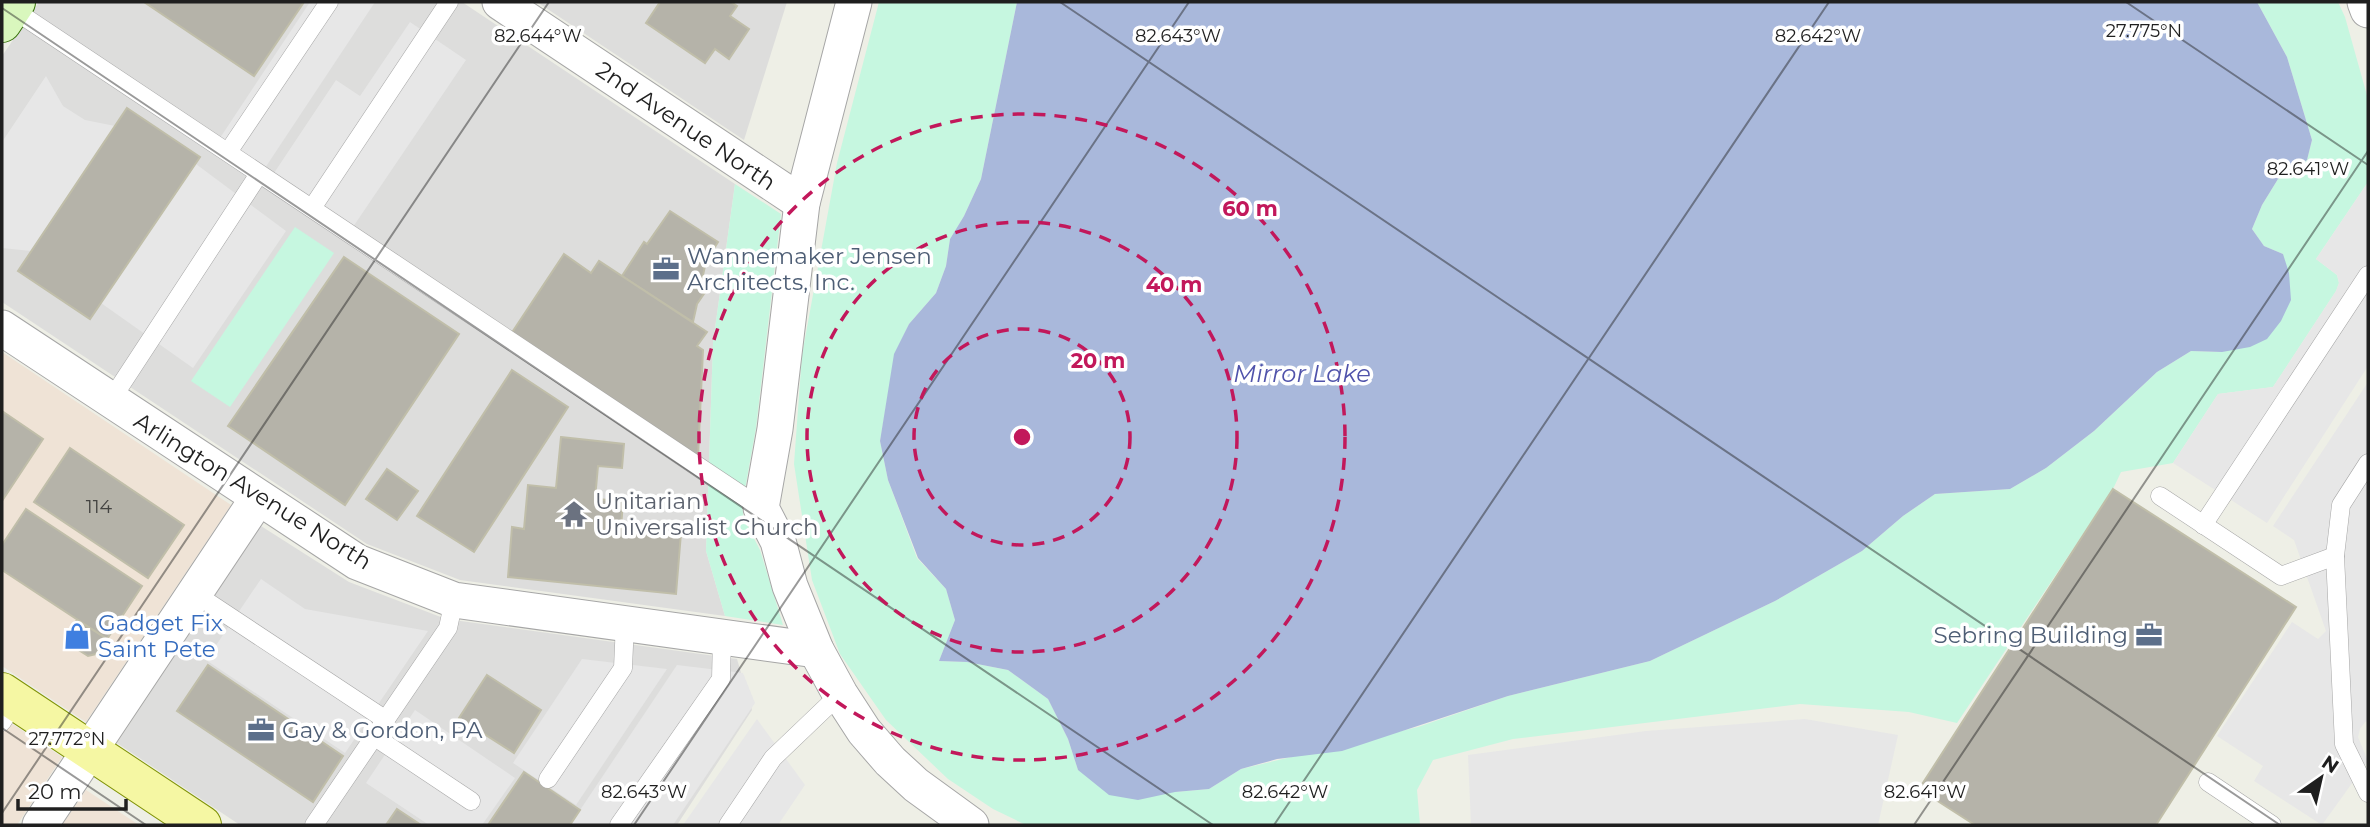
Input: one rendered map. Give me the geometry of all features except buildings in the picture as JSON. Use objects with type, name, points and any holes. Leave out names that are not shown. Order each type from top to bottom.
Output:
[{"type":"main road","points":[[6,705],[90,750],[202,825]]},
{"type":"street","name":"2nd Avenue North","points":[[500,2],[802,203]]},
{"type":"street","points":[[854,2],[802,203],[775,429],[761,508],[778,541],[790,586],[816,650],[840,694],[864,731],[890,761],[951,820]]},
{"type":"street","points":[[2365,2],[2368,10]]},
{"type":"street","name":"Arlington Avenue North","points":[[2,328],[357,562],[454,600],[816,650]]},
{"type":"street","points":[[40,825],[258,498]]},
{"type":"lane","points":[[228,152],[329,2]]},
{"type":"lane","points":[[312,208],[449,2]]},
{"type":"lane","points":[[8,9],[228,152],[761,508]]},
{"type":"lane","points":[[111,400],[259,174]]},
{"type":"lane","points":[[2203,525],[2368,275]]},
{"type":"lane","points":[[2368,463],[2341,505],[2335,556],[2344,744],[2368,793]]},
{"type":"lane","points":[[2160,496],[2281,576],[2335,556]]},
{"type":"lane","points":[[194,593],[386,720]]},
{"type":"lane","points":[[314,825],[448,628],[454,600]]},
{"type":"lane","points":[[548,779],[623,668],[625,623]]},
{"type":"lane","points":[[619,825],[721,679],[722,637]]},
{"type":"lane","points":[[728,825],[773,758],[840,694]]},
{"type":"lane","points":[[374,737],[471,801]]},
{"type":"lane","points":[[2208,782],[2251,820],[2272,825]]},
{"type":"shaded area","points":[[39,2],[462,2],[735,184],[713,343],[706,551],[725,616],[460,580],[367,544],[2,302],[2,56]]},
{"type":"shaded area","points":[[310,2],[375,2],[265,168],[220,138]]},
{"type":"shaded area","points":[[537,2],[787,2],[744,140]]},
{"type":"shaded area","points":[[410,22],[466,60],[353,227],[274,173],[336,80],[360,96]]},
{"type":"shaded area","points":[[46,76],[63,106],[85,120],[115,126],[31,251],[2,248],[2,142]]},
{"type":"shaded area","points":[[196,164],[286,231],[193,368],[101,303]]},
{"type":"shaded area","points":[[2368,182],[2368,366],[2267,523],[2173,463],[2218,394],[2273,387],[2336,291],[2339,283],[2337,275],[2316,259]]},
{"type":"shaded area","points":[[2,352],[231,505],[86,722],[2,666]]},
{"type":"shaded area","points":[[2368,382],[2368,721],[2360,729],[2358,737],[2368,761],[2322,825],[2254,781],[2263,766],[2217,736],[2292,622],[2318,639],[2326,631],[2294,540],[2273,526]]},
{"type":"shaded area","points":[[261,526],[349,582],[446,619],[737,659],[752,710],[677,825],[240,825],[117,743]]},
{"type":"shaded area","points":[[261,579],[305,609],[428,631],[345,753],[206,660]]},
{"type":"shaded area","points":[[582,659],[667,669],[576,805],[513,763]]},
{"type":"shaded area","points":[[677,665],[743,673],[755,703],[673,825],[570,825]]},
{"type":"shaded area","points":[[415,710],[515,778],[482,825],[429,825],[366,783]]},
{"type":"shaded area","points":[[2,717],[62,757],[17,825],[2,825]]},
{"type":"shaded area","points":[[757,719],[805,785],[778,825],[683,825]]},
{"type":"shaded area","points":[[1805,719],[1898,735],[1878,825],[1471,825],[1468,755],[1646,731]]},
{"type":"shaded area","points":[[86,790],[139,825],[62,825]]},
{"type":"green space","points":[[879,2],[1017,2],[981,179],[950,239],[946,266],[936,293],[909,324],[895,354],[880,441],[888,480],[917,558],[946,589],[955,620],[939,661],[967,662],[1008,670],[1048,699],[1068,739],[1078,770],[1175,792],[1209,789],[1241,769],[1418,727],[1508,696],[1650,661],[1775,601],[1862,551],[1903,516],[1935,494],[2010,489],[2046,468],[2094,431],[2157,372],[2191,351],[2222,352],[2283,254],[2264,246],[2252,229],[2262,205],[2278,179],[2307,160],[2312,140],[2287,57],[2257,2],[2338,2],[2345,17],[2368,99],[2368,182],[2316,259],[2337,275],[2339,283],[2336,291],[2273,387],[2218,394],[2173,463],[2121,472],[2113,489],[1957,723],[1909,712],[1800,704],[1513,739],[1433,760],[1417,790],[1420,825],[1026,825],[993,809],[948,779],[886,720],[840,654],[812,580],[794,464],[802,355],[837,163]]},
{"type":"green space","points":[[735,184],[781,214],[756,428],[742,506],[744,519],[760,550],[783,625],[725,616],[706,551],[713,343]]},
{"type":"green space","points":[[295,227],[334,253],[230,407],[191,381]]},
{"type":"water","name":"Mirror Lake","points":[[1017,2],[2257,2],[2287,57],[2312,140],[2307,160],[2278,179],[2262,205],[2252,229],[2264,246],[2283,254],[2289,273],[2291,300],[2281,321],[2267,339],[2250,347],[2222,352],[2191,351],[2157,372],[2094,431],[2046,468],[2010,489],[1935,494],[1903,516],[1862,551],[1775,601],[1650,661],[1508,696],[1342,751],[1277,759],[1241,769],[1209,789],[1175,792],[1138,800],[1109,795],[1078,770],[1068,739],[1048,699],[1008,670],[967,662],[939,661],[955,620],[946,589],[918,558],[888,480],[880,441],[894,354],[909,324],[936,293],[946,266],[950,239],[981,179]]},
{"type":"place","name":"Wannemaker Jensen Architects, Inc.","points":[[666,269]]},
{"type":"place","name":"Unitarian Universalist Church","points":[[574,514]]},
{"type":"place","name":"Sebring Building","points":[[2149,635]]},
{"type":"place","name":"Gadget Fix Saint Pete","points":[[77,636]]},
{"type":"place","name":"Gay & Gordon, PA","points":[[261,730]]}]
